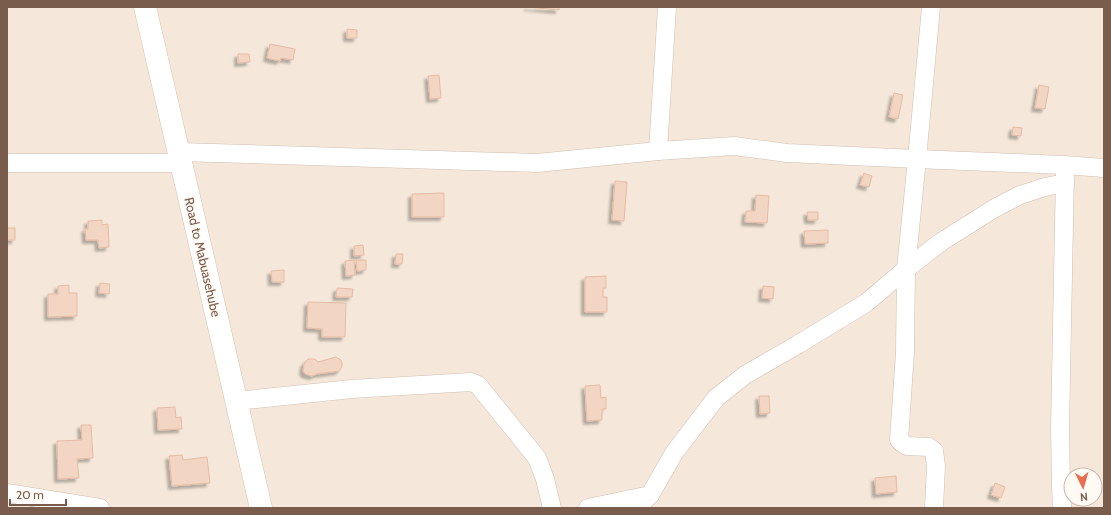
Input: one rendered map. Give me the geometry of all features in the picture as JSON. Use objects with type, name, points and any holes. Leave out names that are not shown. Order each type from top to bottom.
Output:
[{"type":"main road","name":"Road to Mabuasehube","points":[[145,7],[261,508]]},
{"type":"street","points":[[658,151],[666,7]]},
{"type":"street","points":[[931,7],[906,269],[904,352],[899,440],[907,446],[929,447],[934,451],[936,466],[934,508]]},
{"type":"street","points":[[7,163],[180,158],[537,163],[658,151],[734,146],[787,153],[1104,168]]},
{"type":"street","points":[[1062,508],[1060,429],[1065,183],[1064,165]]},
{"type":"street","points":[[636,508],[650,495],[674,453],[716,398],[744,375],[797,346],[866,303],[941,242],[1007,201],[1045,187],[1065,183]]},
{"type":"street","points":[[236,401],[352,389],[471,382],[478,385],[537,458],[545,479],[552,508]]},
{"type":"street","points":[[588,508],[650,495]]},
{"type":"street","points":[[17,499],[100,508]]},
{"type":"shaded area","points":[[7,7],[1104,7],[1104,508],[7,508]]},
{"type":"building","points":[[527,7],[559,7],[559,10]]},
{"type":"building","points":[[347,29],[357,30],[357,38],[347,38]]},
{"type":"building","points":[[270,44],[295,49],[293,60],[281,58],[280,61],[267,58]]},
{"type":"building","points":[[238,54],[249,54],[250,62],[238,63]]},
{"type":"building","points":[[439,75],[441,98],[430,99],[428,76]]},
{"type":"building","points":[[1039,85],[1049,87],[1045,109],[1035,108]]},
{"type":"building","points":[[894,93],[903,95],[898,119],[889,117]]},
{"type":"building","points":[[1013,127],[1022,128],[1021,136],[1012,135]]},
{"type":"building","points":[[864,173],[872,176],[869,187],[860,185]]},
{"type":"building","points":[[615,181],[627,182],[624,221],[612,220]]},
{"type":"building","points":[[444,193],[444,217],[412,217],[412,194]]},
{"type":"building","points":[[756,195],[769,196],[767,223],[745,222],[746,211],[755,211]]},
{"type":"building","points":[[807,212],[818,212],[818,220],[808,220]]},
{"type":"building","points":[[102,220],[102,225],[108,224],[109,247],[99,248],[98,240],[86,240],[85,229],[88,229],[88,221]]},
{"type":"building","points":[[7,228],[15,228],[15,240],[7,240]]},
{"type":"building","points":[[828,230],[828,243],[805,244],[804,231]]},
{"type":"building","points":[[363,245],[364,255],[354,256],[354,246]]},
{"type":"building","points":[[396,254],[403,254],[402,264],[395,264]]},
{"type":"building","points":[[354,260],[355,275],[346,276],[345,261]]},
{"type":"building","points":[[356,260],[366,260],[366,270],[357,271]]},
{"type":"building","points":[[284,270],[284,282],[272,282],[271,271]]},
{"type":"building","points":[[606,276],[606,288],[603,288],[603,297],[607,297],[607,312],[585,312],[585,277]]},
{"type":"building","points":[[100,283],[110,284],[109,294],[99,293]]},
{"type":"building","points":[[69,285],[69,293],[77,293],[77,316],[48,317],[48,294],[58,294],[58,286]]},
{"type":"building","points":[[763,286],[774,287],[773,299],[762,298]]},
{"type":"building","points":[[337,288],[353,289],[352,297],[336,297]]},
{"type":"building","points":[[308,302],[346,303],[345,337],[322,337],[322,329],[307,328]]},
{"type":"building","points":[[336,357],[342,362],[342,367],[339,371],[312,376],[305,374],[303,371],[304,364],[308,359],[315,359],[318,362]]},
{"type":"building","points":[[600,385],[601,398],[606,397],[606,409],[602,409],[602,420],[587,421],[585,386]]},
{"type":"building","points":[[759,396],[769,396],[770,413],[760,414]]},
{"type":"building","points":[[175,407],[176,418],[181,417],[182,429],[158,430],[157,408]]},
{"type":"building","points":[[81,425],[91,425],[93,458],[77,459],[79,478],[58,479],[57,441],[82,440]]},
{"type":"building","points":[[182,455],[183,460],[207,457],[210,483],[172,486],[169,456]]},
{"type":"building","points":[[896,476],[897,492],[876,494],[875,478]]},
{"type":"building","points":[[995,483],[1005,487],[1001,498],[991,495]]}]
